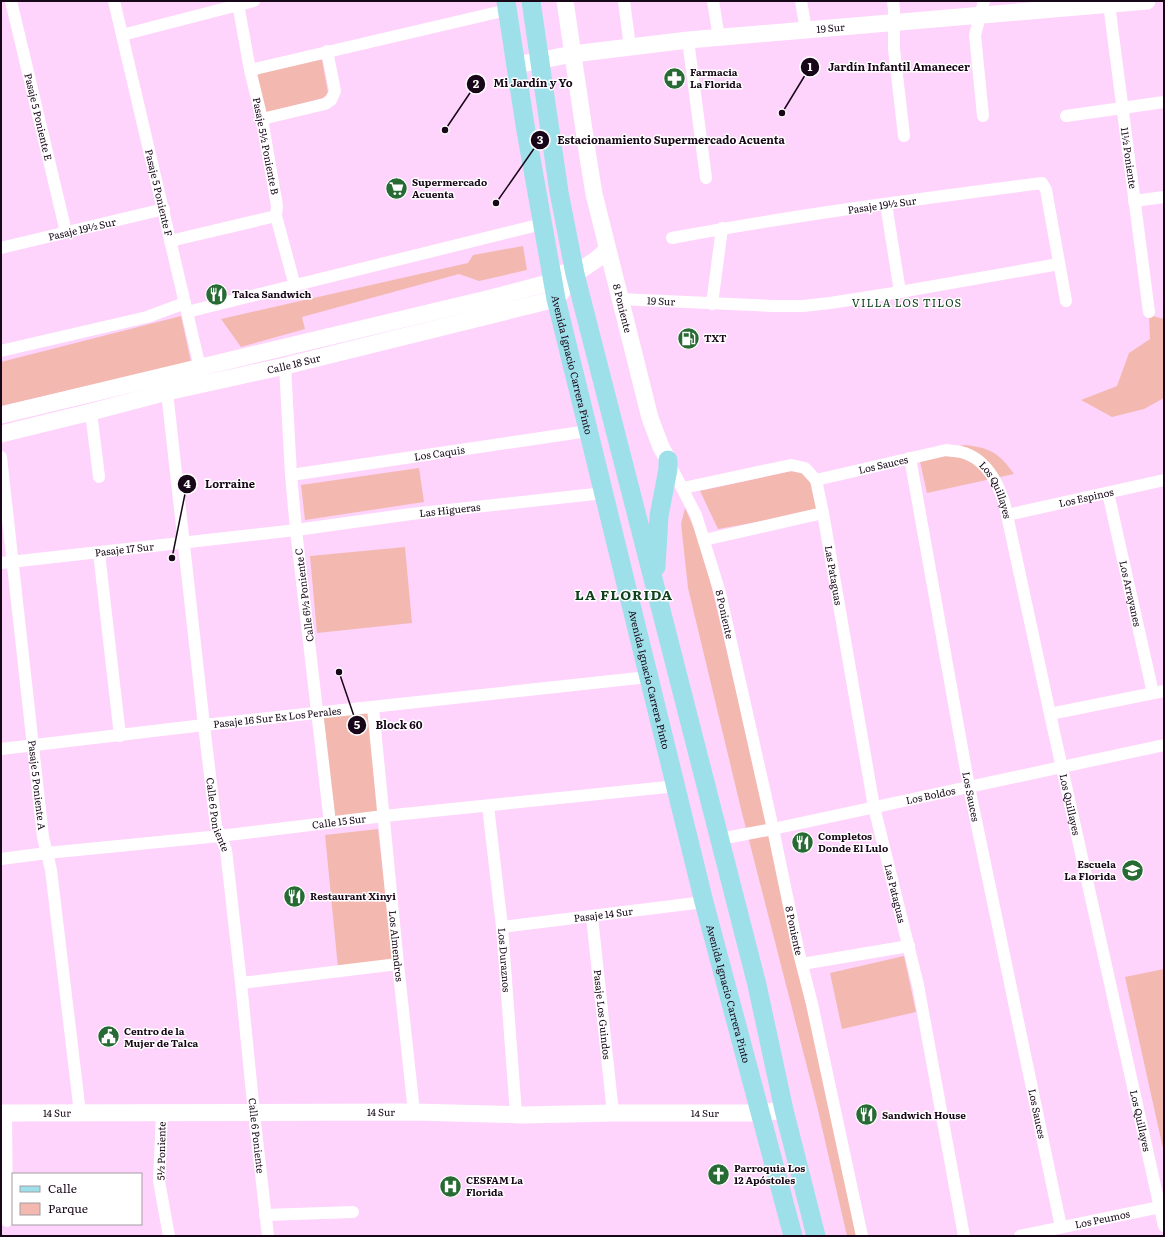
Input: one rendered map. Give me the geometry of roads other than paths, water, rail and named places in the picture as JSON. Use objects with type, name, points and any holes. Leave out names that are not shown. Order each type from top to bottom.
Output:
[{"type":"main road","points":[[531,1],[559,192],[574,269],[757,986],[784,1110],[816,1236]]},
{"type":"main road","name":"Avenida Ignacio Carrera Pinto","points":[[507,5],[554,290],[648,677],[677,786],[704,902],[793,1236]]},
{"type":"main road","points":[[656,594],[657,529],[668,460]]},
{"type":"street","name":"Pasaje 5 Poniente E","points":[[11,1],[66,232]]},
{"type":"street","name":"Pasaje 5 Poniente F","points":[[114,1],[202,376]]},
{"type":"street","points":[[122,35],[254,1]]},
{"type":"street","name":"8 Poniente","points":[[565,1],[594,194],[607,250],[650,418],[658,439],[696,515],[720,593],[812,1004],[862,1236]]},
{"type":"street","points":[[624,1],[630,47]]},
{"type":"street","points":[[713,1],[719,38]]},
{"type":"street","points":[[802,1],[806,30]]},
{"type":"street","points":[[893,1],[894,49],[904,136]]},
{"type":"street","name":"19 Sur","points":[[516,64],[573,54],[688,40],[894,23],[982,8],[1109,4],[1147,1]]},
{"type":"street","name":"Pasaje 5½ Poniente B","points":[[238,4],[250,70],[262,119],[277,206],[276,216],[295,286]]},
{"type":"street","name":"11½ Poniente","points":[[1109,4],[1149,312]]},
{"type":"street","points":[[250,70],[507,5]]},
{"type":"street","points":[[982,8],[975,35],[983,116]]},
{"type":"street","points":[[688,40],[706,178]]},
{"type":"street","points":[[262,119],[325,104],[331,100],[335,91],[327,51]]},
{"type":"street","points":[[1066,116],[1164,102]]},
{"type":"street","name":"Pasaje 19½ Sur","points":[[672,238],[722,228],[1042,183],[1046,190],[1059,264]]},
{"type":"street","points":[[1134,201],[1164,197]]},
{"type":"street","points":[[886,204],[900,292]]},
{"type":"street","name":"Pasaje 19½ Sur","points":[[1,248],[164,210]]},
{"type":"street","points":[[170,241],[276,216]]},
{"type":"street","points":[[1,351],[186,307],[295,286],[542,224]]},
{"type":"street","points":[[712,304],[722,228]]},
{"type":"street","name":"Calle 18 Sur","points":[[1,415],[202,376],[285,366],[554,290],[574,269],[597,259],[607,250]]},
{"type":"street","points":[[1059,264],[1066,301]]},
{"type":"street","name":"19 Sur","points":[[620,298],[712,304],[803,306],[900,292],[1059,264]]},
{"type":"street","name":"Calle 18 Sur","points":[[1,434],[167,392],[202,376],[491,298],[554,290]]},
{"type":"street","name":"Calle 6½ Poniente C","points":[[285,366],[291,475],[296,530],[330,823]]},
{"type":"street","name":"Calle 6 Poniente","points":[[167,392],[216,826],[226,850],[268,1236]]},
{"type":"street","points":[[91,412],[100,476]]},
{"type":"street","name":"Los Caquis","points":[[291,475],[588,430]]},
{"type":"street","name":"Los Quillayes","points":[[910,458],[946,450],[962,452],[974,457],[985,466],[995,479],[1005,503],[1050,714],[1164,1226]]},
{"type":"street","name":"Pasaje 5 Poniente A","points":[[1,457],[7,563],[33,745],[43,837],[51,870],[80,1113]]},
{"type":"street","name":"Los Sauces","points":[[816,480],[910,458],[969,787],[1061,1227]]},
{"type":"street","points":[[683,488],[791,465],[805,468],[816,480]]},
{"type":"street","name":"Las Pataguas","points":[[816,480],[874,807],[918,985],[964,1236]]},
{"type":"street","name":"Los Espinos","points":[[1007,515],[1164,480]]},
{"type":"street","name":"Las Higueras","points":[[296,530],[411,514],[604,493]]},
{"type":"street","name":"Los Arrayanes","points":[[1108,493],[1158,692]]},
{"type":"street","points":[[704,540],[823,513]]},
{"type":"street","name":"Pasaje 17 Sur","points":[[7,563],[296,530]]},
{"type":"street","points":[[99,553],[120,736]]},
{"type":"street","name":"Pasaje 16 Sur Ex Los Perales","points":[[1,749],[204,725],[318,714],[648,677]]},
{"type":"street","points":[[1050,714],[1158,692]]},
{"type":"street","name":"Los Almendros","points":[[373,708],[414,1112]]},
{"type":"street","name":"Los Boldos","points":[[720,839],[1164,745]]},
{"type":"street","name":"Calle 15 Sur","points":[[1,859],[220,836],[384,816],[677,786]]},
{"type":"street","name":"Los Duraznos","points":[[488,806],[502,927],[516,1114]]},
{"type":"street","name":"Pasaje 14 Sur","points":[[502,927],[704,902]]},
{"type":"street","name":"Pasaje Los Guindos","points":[[592,917],[613,1113]]},
{"type":"street","points":[[802,964],[909,946]]},
{"type":"street","points":[[241,983],[398,964]]},
{"type":"street","name":"14 Sur","points":[[3,1113],[414,1112],[524,1115],[613,1113],[761,1113],[784,1110]]},
{"type":"street","points":[[3,1113],[6,1221]]},
{"type":"street","name":"5½ Poniente","points":[[162,1113],[159,1181],[169,1236]]},
{"type":"street","name":"Los Peumos","points":[[1020,1236],[1160,1207]]},
{"type":"street","points":[[265,1215],[353,1212]]},
{"type":"place","name":"Farmacia La Florida","points":[[674,78]]},
{"type":"place","name":"Jardín Infantil Amanecer","points":[[782,113]]},
{"type":"place","name":"Mi Jardín y Yo","points":[[445,130]]},
{"type":"place","name":"Supermercado Acuenta","points":[[397,188]]},
{"type":"place","name":"Estacionamiento Supermercado Acuenta","points":[[496,203]]},
{"type":"place","name":"Talca Sandwich","points":[[217,294]]},
{"type":"place","name":"TXT","points":[[688,338]]},
{"type":"place","name":"Lorraine","points":[[172,558]]},
{"type":"place","name":"Block 60","points":[[339,672]]},
{"type":"place","name":"Completos Donde El Lulo","points":[[803,842]]},
{"type":"place","name":"Escuela La Florida","points":[[1132,870]]},
{"type":"place","name":"Restaurant Xinyi","points":[[295,896]]},
{"type":"place","name":"Centro de la Mujer de Talca","points":[[108,1037]]},
{"type":"place","name":"Sandwich House","points":[[867,1115]]},
{"type":"place","name":"Parroquia Los 12 Apóstoles","points":[[719,1174]]},
{"type":"place","name":"CESFAM La Florida","points":[[450,1186]]},
{"type":"district","name":"VILLA LOS TILOS","points":[[907,303]]},
{"type":"district","name":"LA FLORIDA","points":[[624,595]]}]
